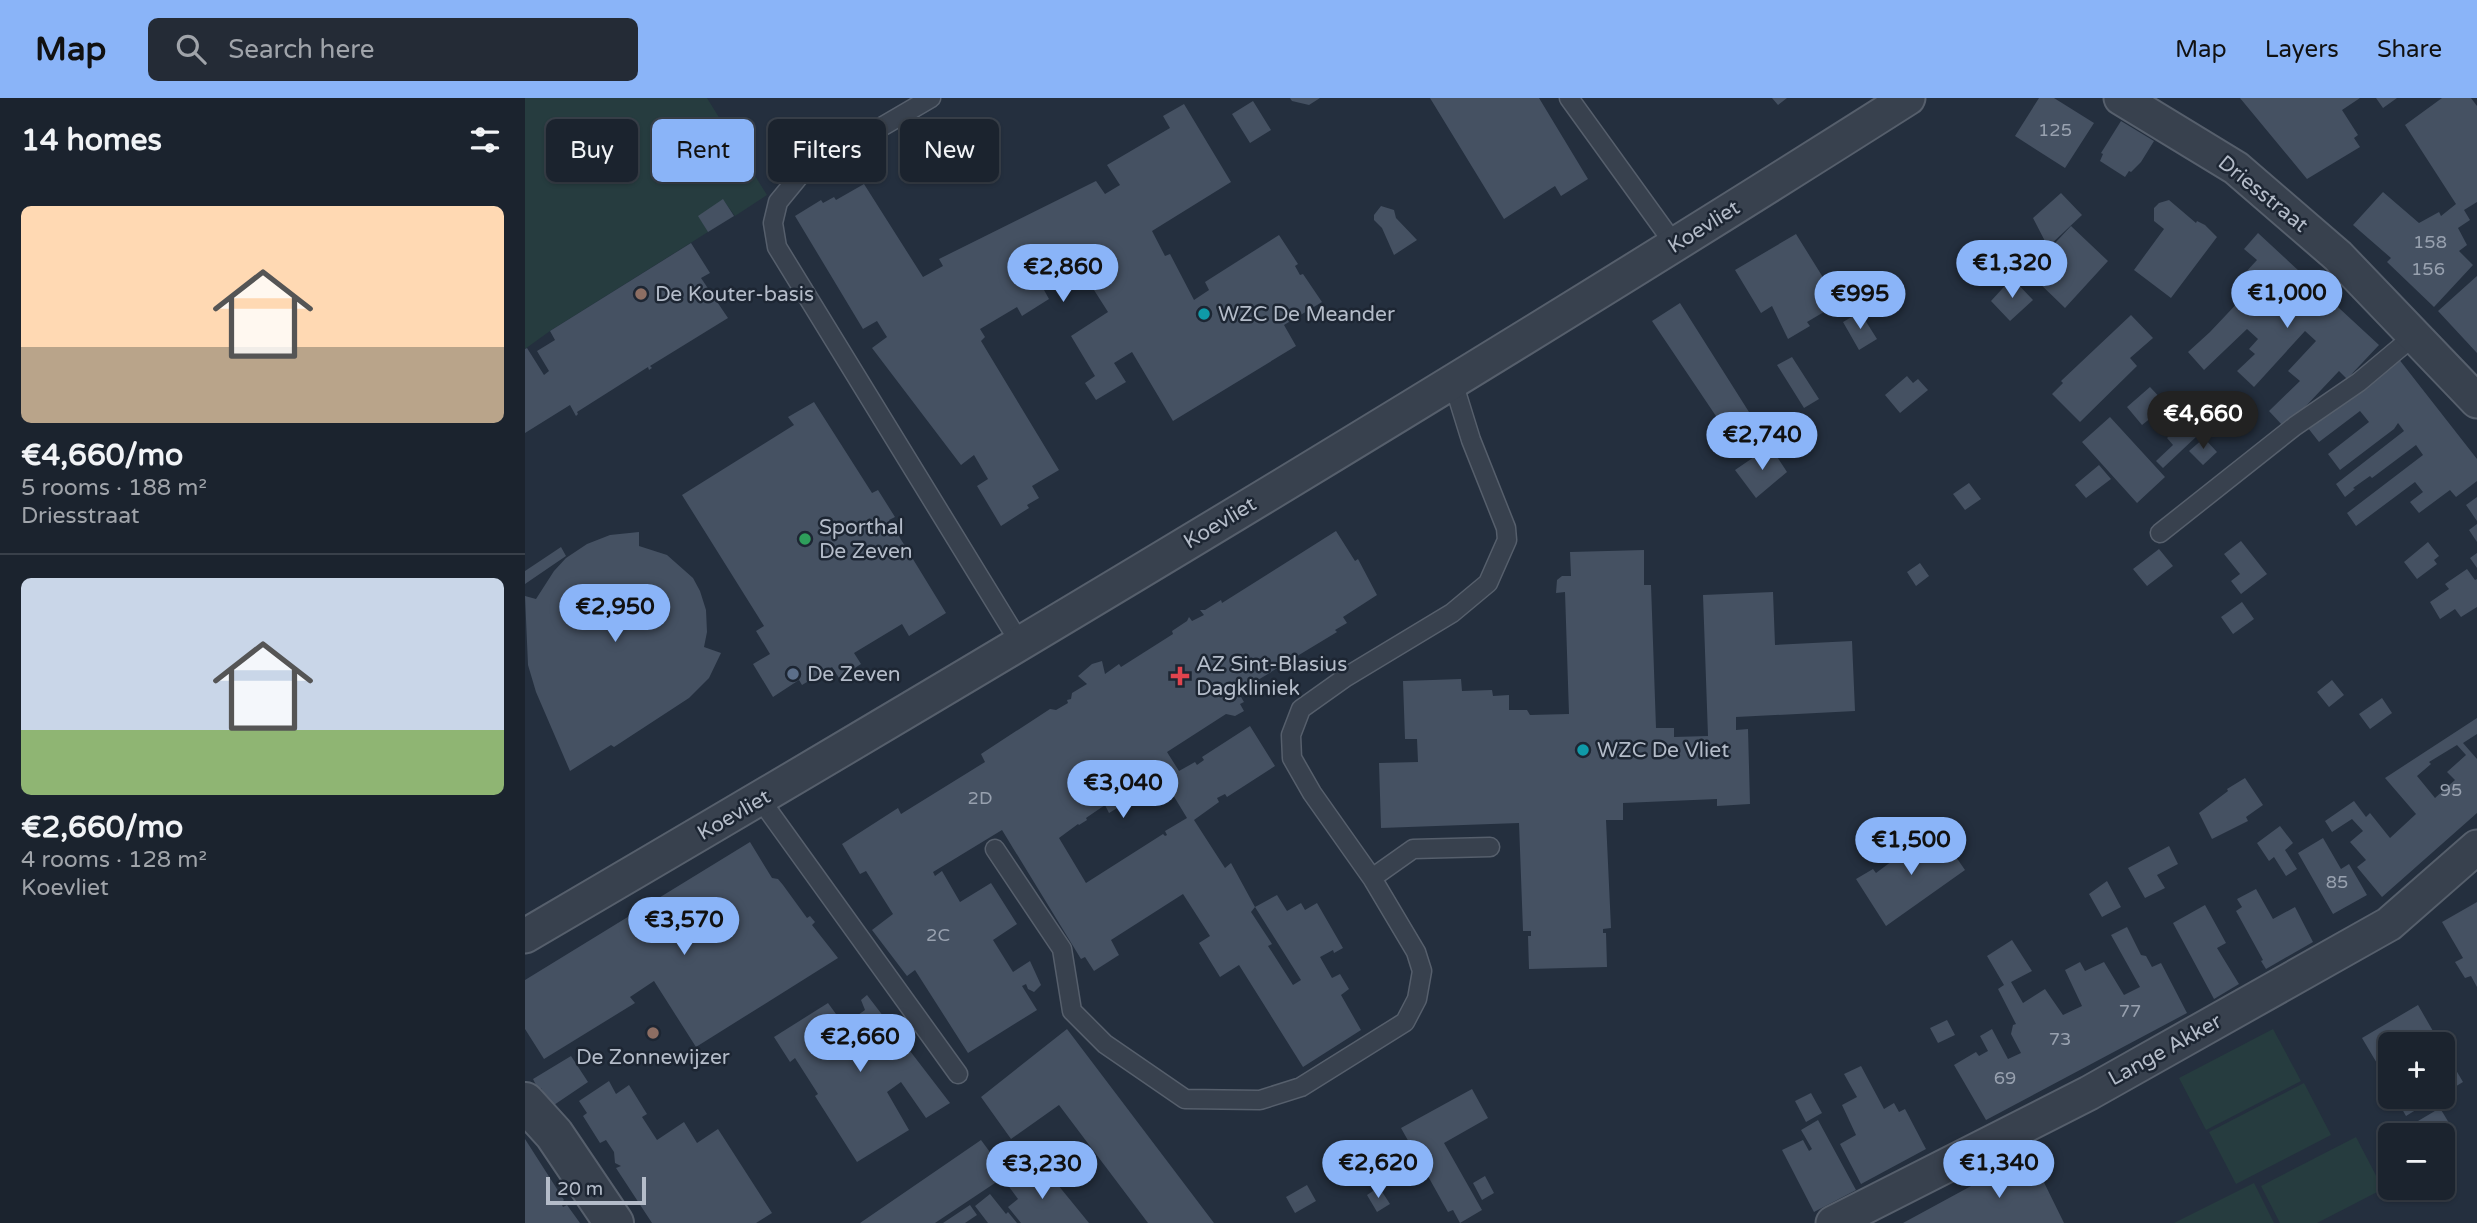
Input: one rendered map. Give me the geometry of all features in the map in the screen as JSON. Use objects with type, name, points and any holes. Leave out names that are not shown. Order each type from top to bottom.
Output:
[{"type":"street","name":"Koevliet","points":[[525,936],[760,799],[1453,382],[1908,98]]},
{"type":"street","name":"Driesstraat","points":[[2121,98],[2236,168],[2338,256],[2477,401]]},
{"type":"street","name":"Lange Akker","points":[[1833,1223],[2089,1093],[2389,924],[2477,846]]},
{"type":"street","points":[[525,1103],[554,1134],[614,1223]]},
{"type":"lane","points":[[931,98],[801,174],[778,202],[772,223],[777,247],[1020,643]]},
{"type":"lane","points":[[1569,98],[1675,245]]},
{"type":"lane","points":[[2160,533],[2295,426],[2359,382],[2415,335]]},
{"type":"lane","points":[[995,849],[1062,949],[1072,1011],[1105,1044],[1185,1099],[1260,1100],[1301,1087],[1405,1021],[1417,999],[1422,971],[1416,952],[1372,878],[1306,781],[1293,758],[1291,735],[1301,709],[1346,677],[1452,613],[1488,583],[1500,561],[1507,540],[1506,528],[1471,440],[1453,382]]},
{"type":"lane","points":[[760,799],[958,1074]]},
{"type":"lane","points":[[1372,878],[1413,849],[1490,847]]},
{"type":"green space","points":[[525,98],[707,98],[720,119],[652,119],[652,182],[754,182],[754,174],[767,195],[735,216],[723,200],[699,216],[708,232],[525,349]]},
{"type":"green space","points":[[2273,1029],[2301,1081],[2206,1130],[2179,1078]]},
{"type":"green space","points":[[2304,1083],[2331,1135],[2236,1184],[2209,1132]]},
{"type":"green space","points":[[2356,1137],[2378,1179],[2378,1192],[2317,1223],[2280,1223],[2261,1186]]},
{"type":"green space","points":[[2254,1183],[2274,1223],[2174,1223]]},
{"type":"building","points":[[1290,98],[1320,98],[1309,105],[1292,101]]},
{"type":"building","points":[[1430,98],[1539,98],[1588,179],[1561,196],[1555,186],[1504,219]]},
{"type":"building","points":[[1772,98],[1787,98],[1778,105]]},
{"type":"building","points":[[2039,98],[2054,98],[2094,123],[2065,168],[2015,136]]},
{"type":"building","points":[[2240,98],[2360,98],[2342,110],[2358,135],[2354,138],[2360,147],[2307,179]]},
{"type":"building","points":[[2376,98],[2397,98],[2383,108]]},
{"type":"building","points":[[2442,98],[2471,98],[2477,106],[2477,202],[2464,210],[2470,220],[2458,228],[2467,245],[2459,251],[2473,265],[2434,307],[2387,262],[2391,258],[2353,225],[2383,192],[2419,223],[2439,212],[2441,216],[2456,204],[2405,125]]},
{"type":"building","points":[[1253,101],[1271,130],[1250,143],[1232,114]]},
{"type":"building","name":"WZC De Meander","points":[[1184,104],[1231,182],[1152,231],[1165,256],[1170,254],[1194,300],[1209,290],[1205,282],[1279,235],[1298,264],[1295,266],[1300,275],[1303,274],[1322,302],[1284,325],[1296,346],[1173,421],[1132,352],[1114,363],[1126,382],[1096,400],[1085,383],[1095,376],[1071,336],[1108,312],[1080,268],[1044,290],[1049,299],[1022,316],[1017,307],[980,329],[985,337],[981,341],[1059,470],[1032,486],[1039,498],[1027,505],[1029,508],[1001,526],[977,486],[988,479],[974,455],[961,465],[872,348],[887,337],[877,321],[863,329],[795,216],[821,200],[823,203],[834,197],[836,200],[864,184],[923,277],[943,266],[939,259],[1096,181],[1105,194],[1120,185],[1107,165],[1170,128],[1163,116]]},
{"type":"building","points":[[2121,121],[2154,141],[2141,162],[2125,177],[2100,161],[2103,154],[2101,153]]},
{"type":"building","points":[[2061,193],[2082,215],[2048,247],[2033,218]]},
{"type":"building","points":[[723,199],[734,216],[708,232],[698,216]]},
{"type":"building","points":[[2169,200],[2196,223],[2197,221],[2205,225],[2217,237],[2171,298],[2134,270],[2164,229],[2154,221],[2154,208]]},
{"type":"building","points":[[1381,206],[1394,210],[1396,218],[1417,240],[1394,255],[1382,228],[1374,220],[1374,215]]},
{"type":"building","points":[[2071,226],[2108,261],[2065,308],[2034,278],[2047,264],[2040,259]]},
{"type":"building","points":[[2258,233],[2379,345],[2347,379],[2339,371],[2283,426],[2269,411],[2300,381],[2288,371],[2316,341],[2305,331],[2254,387],[2237,371],[2255,354],[2249,349],[2258,339],[2247,329],[2204,370],[2188,352],[2243,297],[2232,287],[2257,260],[2244,249]]},
{"type":"building","points":[[1796,234],[1824,279],[1820,281],[1834,306],[1807,322],[1810,326],[1788,339],[1772,306],[1761,313],[1735,270]]},
{"type":"building","points":[[691,243],[710,273],[701,278],[728,318],[650,366],[652,368],[649,370],[648,367],[577,412],[576,416],[570,405],[525,433],[525,349],[527,348],[544,375],[549,371],[537,351],[555,340],[550,331]]},
{"type":"building","points":[[2477,276],[2477,353],[2438,311]]},
{"type":"building","points":[[2012,278],[2033,300],[2010,321],[1991,301]]},
{"type":"building","points":[[1680,303],[1749,412],[1724,428],[1652,321]]},
{"type":"building","points":[[1860,312],[1877,339],[1859,350],[1843,322]]},
{"type":"building","points":[[2131,315],[2153,338],[2130,358],[2137,366],[2080,422],[2052,394],[2063,383],[2061,381]]},
{"type":"building","points":[[1792,357],[1819,399],[1804,408],[1777,365]]},
{"type":"building","points":[[2398,358],[2477,459],[2477,481],[2456,497],[2450,490],[2419,513],[2410,502],[2423,492],[2415,482],[2356,526],[2347,513],[2423,455],[2416,445],[2372,478],[2370,476],[2353,488],[2355,489],[2345,497],[2336,484],[2404,431],[2398,423],[2394,429],[2340,470],[2328,454],[2369,422],[2360,411],[2319,442],[2308,428]]},
{"type":"building","points":[[1907,376],[1913,383],[1918,379],[1928,390],[1900,413],[1885,395]]},
{"type":"building","points":[[2150,387],[2167,405],[2142,425],[2127,407]]},
{"type":"building","name":"Sporthal De Zeven","points":[[814,402],[872,493],[878,490],[895,517],[889,520],[946,613],[909,636],[902,624],[854,653],[861,664],[839,678],[832,667],[802,685],[799,680],[773,697],[753,664],[770,654],[756,631],[764,626],[682,495],[794,425],[788,417]]},
{"type":"building","points":[[2110,417],[2165,477],[2137,503],[2082,442]]},
{"type":"building","points":[[2184,422],[2197,436],[2163,468],[2156,461],[2173,445],[2167,438]]},
{"type":"building","points":[[2204,438],[2217,452],[2203,465],[2189,451]]},
{"type":"building","points":[[1770,446],[1787,472],[1756,498],[1735,470]]},
{"type":"building","points":[[2099,465],[2111,479],[2086,498],[2075,485]]},
{"type":"building","points":[[1969,483],[1981,499],[1965,510],[1953,494]]},
{"type":"building","points":[[2477,497],[2477,521],[2466,505]]},
{"type":"building","points":[[2477,524],[2477,542],[2469,530]]},
{"type":"building","points":[[1336,531],[1355,561],[1358,559],[1377,595],[1343,617],[1347,623],[1335,630],[1337,632],[1238,692],[1244,702],[1240,704],[1244,711],[1235,716],[1226,714],[1167,752],[1179,771],[1195,762],[1197,765],[1204,760],[1202,757],[1250,726],[1275,766],[1227,797],[1225,794],[1217,798],[1219,802],[1194,820],[1225,868],[1231,863],[1255,907],[1277,895],[1287,911],[1301,903],[1305,910],[1317,903],[1343,948],[1320,957],[1332,978],[1340,974],[1349,989],[1341,995],[1361,1030],[1303,1067],[1239,965],[1220,977],[1199,943],[1210,936],[1183,894],[1111,940],[1119,955],[1094,971],[1085,957],[1081,959],[1002,830],[933,872],[935,876],[942,871],[960,902],[991,883],[1017,924],[993,940],[1013,972],[1030,961],[1041,985],[1034,992],[1028,989],[1026,984],[1022,986],[1037,1010],[968,1053],[915,970],[907,976],[872,930],[893,914],[866,871],[860,874],[842,844],[898,808],[901,814],[985,762],[981,754],[1050,709],[1056,710],[1068,703],[1072,693],[1087,684],[1078,676],[1092,664],[1102,661],[1105,674],[1119,664],[1121,667],[1173,634],[1172,631],[1189,617],[1192,621],[1204,615],[1200,610],[1205,610],[1221,600],[1222,603]],"holes":[[[1164,780],[1187,818],[1165,831],[1167,835],[1163,834],[1086,883],[1059,838],[1105,805],[1109,813]],[[1255,907],[1301,980],[1293,985],[1268,946],[1272,944],[1251,912]]]},
{"type":"building","points":[[639,532],[639,546],[667,555],[693,578],[706,610],[707,632],[704,647],[721,653],[709,678],[689,698],[614,747],[611,745],[570,771],[536,692],[528,665],[525,596],[536,599],[566,558],[587,544],[610,535]]},
{"type":"building","points":[[2241,541],[2267,574],[2241,594],[2231,581],[2240,574],[2224,554]]},
{"type":"building","points":[[2428,542],[2439,556],[2434,560],[2437,564],[2417,579],[2404,562]]},
{"type":"building","points":[[561,547],[566,556],[525,584],[525,571]]},
{"type":"building","points":[[2159,549],[2173,566],[2147,586],[2133,569]]},
{"type":"building","name":"WZC De Vliet","points":[[1644,550],[1644,585],[1651,585],[1656,728],[1674,728],[1674,737],[1708,736],[1703,595],[1773,592],[1775,645],[1852,641],[1855,711],[1736,717],[1736,730],[1748,729],[1750,804],[1717,806],[1717,799],[1623,803],[1623,820],[1606,820],[1611,928],[1603,929],[1603,933],[1606,933],[1607,967],[1529,969],[1528,936],[1531,936],[1531,931],[1523,931],[1519,823],[1381,828],[1379,763],[1418,762],[1417,739],[1405,739],[1403,681],[1461,679],[1462,691],[1492,690],[1493,696],[1509,695],[1509,710],[1527,710],[1530,715],[1569,714],[1565,592],[1556,593],[1557,580],[1562,576],[1571,576],[1570,552]]},
{"type":"building","points":[[2477,553],[2477,568],[2470,558]]},
{"type":"building","points":[[1920,563],[1929,576],[1916,586],[1907,572]]},
{"type":"building","points":[[2467,569],[2475,580],[2477,579],[2477,607],[2461,617],[2455,609],[2440,619],[2430,602],[2449,589],[2445,584]]},
{"type":"building","points":[[2242,602],[2254,619],[2233,634],[2221,617]]},
{"type":"building","points":[[2332,680],[2344,695],[2329,707],[2317,692]]},
{"type":"building","points":[[2382,698],[2392,713],[2370,729],[2359,714]]},
{"type":"building","points":[[2477,718],[2477,734],[2463,743],[2477,759],[2477,813],[2382,897],[2357,867],[2366,860],[2350,842],[2363,831],[2352,819],[2332,832],[2325,821],[2354,801],[2366,817],[2370,813],[2390,838],[2416,814],[2385,778]],"holes":[[[2457,745],[2466,755],[2447,772],[2455,780],[2435,798],[2417,776],[2431,764],[2429,762]]]},
{"type":"building","points":[[2245,778],[2263,805],[2246,817],[2248,821],[2212,839],[2199,813],[2228,791],[2227,789]]},
{"type":"building","points":[[2280,826],[2293,843],[2285,850],[2297,869],[2286,876],[2274,857],[2269,861],[2257,843]]},
{"type":"building","points":[[1936,828],[1965,870],[1886,926],[1856,879],[1873,869],[1876,873]]},
{"type":"building","points":[[2323,838],[2341,869],[2349,864],[2367,895],[2333,914],[2298,853]]},
{"type":"building","points":[[750,842],[772,878],[778,879],[807,918],[810,916],[815,922],[812,925],[838,958],[696,1047],[654,981],[630,997],[635,1003],[544,1059],[525,1029],[525,980]]},
{"type":"building","points":[[2169,846],[2178,864],[2157,875],[2165,888],[2145,898],[2128,868]]},
{"type":"building","points":[[2107,881],[2121,907],[2102,917],[2089,894]]},
{"type":"building","points":[[2256,889],[2273,919],[2295,907],[2313,942],[2266,969],[2236,911],[2242,907],[2237,899]]},
{"type":"building","points":[[2477,902],[2477,987],[2471,976],[2465,978],[2455,962],[2463,958],[2442,922]]},
{"type":"building","points":[[2205,905],[2226,943],[2217,948],[2239,984],[2214,999],[2173,923]]},
{"type":"building","points":[[2127,927],[2141,955],[2146,956],[2152,967],[2161,963],[2187,1013],[1986,1120],[1954,1065],[1976,1052],[1979,1056],[1988,1051],[1980,1036],[1992,1029],[2008,1059],[2021,1053],[2011,1034],[2013,1025],[2016,1024],[1998,989],[2004,985],[1987,956],[2012,940],[2032,971],[2011,982],[2023,1003],[2045,989],[2063,1015],[2082,1006],[2065,970],[2080,962],[2085,971],[2104,962],[2124,995],[2140,987],[2111,935]]},
{"type":"building","points":[[867,995],[950,1103],[926,1118],[901,1082],[887,1092],[909,1130],[857,1162],[815,1096],[818,1094],[795,1058],[790,1062],[774,1037],[828,1003],[844,1025],[865,1010],[861,1000]]},
{"type":"building","points":[[2418,1005],[2434,1032],[2378,1032],[2378,1065],[2362,1038]]},
{"type":"building","points":[[1947,1020],[1955,1035],[1938,1043],[1930,1028]]},
{"type":"building","points":[[1067,1029],[1214,1223],[1148,1223],[1059,1105],[1011,1139],[981,1097]]},
{"type":"building","points":[[571,1056],[588,1082],[551,1107],[533,1079]]},
{"type":"building","points":[[1861,1066],[1884,1109],[1894,1103],[1899,1112],[1905,1109],[1926,1149],[1861,1184],[1840,1144],[1856,1135],[1842,1105],[1857,1097],[1844,1074]]},
{"type":"building","points":[[2455,1068],[2463,1082],[2455,1087]]},
{"type":"building","points":[[609,1081],[616,1094],[629,1085],[647,1114],[642,1117],[657,1140],[684,1122],[697,1143],[718,1129],[772,1213],[756,1223],[652,1223],[616,1168],[621,1166],[615,1163],[614,1152],[606,1140],[600,1143],[583,1116],[587,1113],[579,1101]]},
{"type":"building","points":[[1472,1089],[1488,1118],[1444,1143],[1482,1210],[1460,1223],[1453,1210],[1448,1212],[1401,1128]]},
{"type":"building","points":[[1811,1093],[1822,1113],[1806,1122],[1795,1101]]},
{"type":"building","points":[[2402,1109],[2417,1109],[2406,1116]]},
{"type":"building","points":[[2441,1109],[2449,1123],[2419,1123],[2418,1121]]},
{"type":"building","points":[[1818,1120],[1856,1190],[1814,1212],[1782,1150],[1803,1140],[1809,1151],[1812,1149],[1801,1130]]},
{"type":"building","points":[[525,1139],[564,1200],[561,1203],[563,1207],[567,1205],[580,1223],[525,1223]]},
{"type":"building","points":[[981,1140],[1007,1175],[935,1223],[860,1223]]},
{"type":"building","points":[[1388,1148],[1394,1158],[1408,1151],[1418,1169],[1392,1184],[1376,1154]]},
{"type":"building","points":[[2030,1154],[2064,1223],[1903,1223]]},
{"type":"building","points":[[1028,1167],[1039,1181],[1049,1174],[1089,1223],[1021,1223],[1008,1207],[1018,1199],[1007,1184]]},
{"type":"building","points":[[1485,1176],[1494,1193],[1482,1200],[1473,1183]]},
{"type":"building","points":[[1307,1185],[1316,1201],[1295,1213],[1286,1197]]},
{"type":"building","points":[[1379,1187],[1390,1204],[1377,1212],[1367,1195]]},
{"type":"building","points":[[990,1194],[1017,1223],[988,1223],[975,1206]]},
{"type":"building","points":[[970,1205],[977,1215],[965,1223],[943,1223]]},
{"type":"place","name":"De Kouter-basis","points":[[641,294]]},
{"type":"place","name":"WZC De Meander","points":[[1204,314]]},
{"type":"place","name":"Sporthal De Zeven","points":[[805,539]]},
{"type":"place","name":"De Zeven","points":[[793,674]]},
{"type":"place","name":"AZ Sint-Blasius Dagkliniek","points":[[1180,676]]},
{"type":"place","name":"WZC De Vliet","points":[[1583,750]]},
{"type":"place","name":"De Zonnewijzer","points":[[653,1033]]}]
